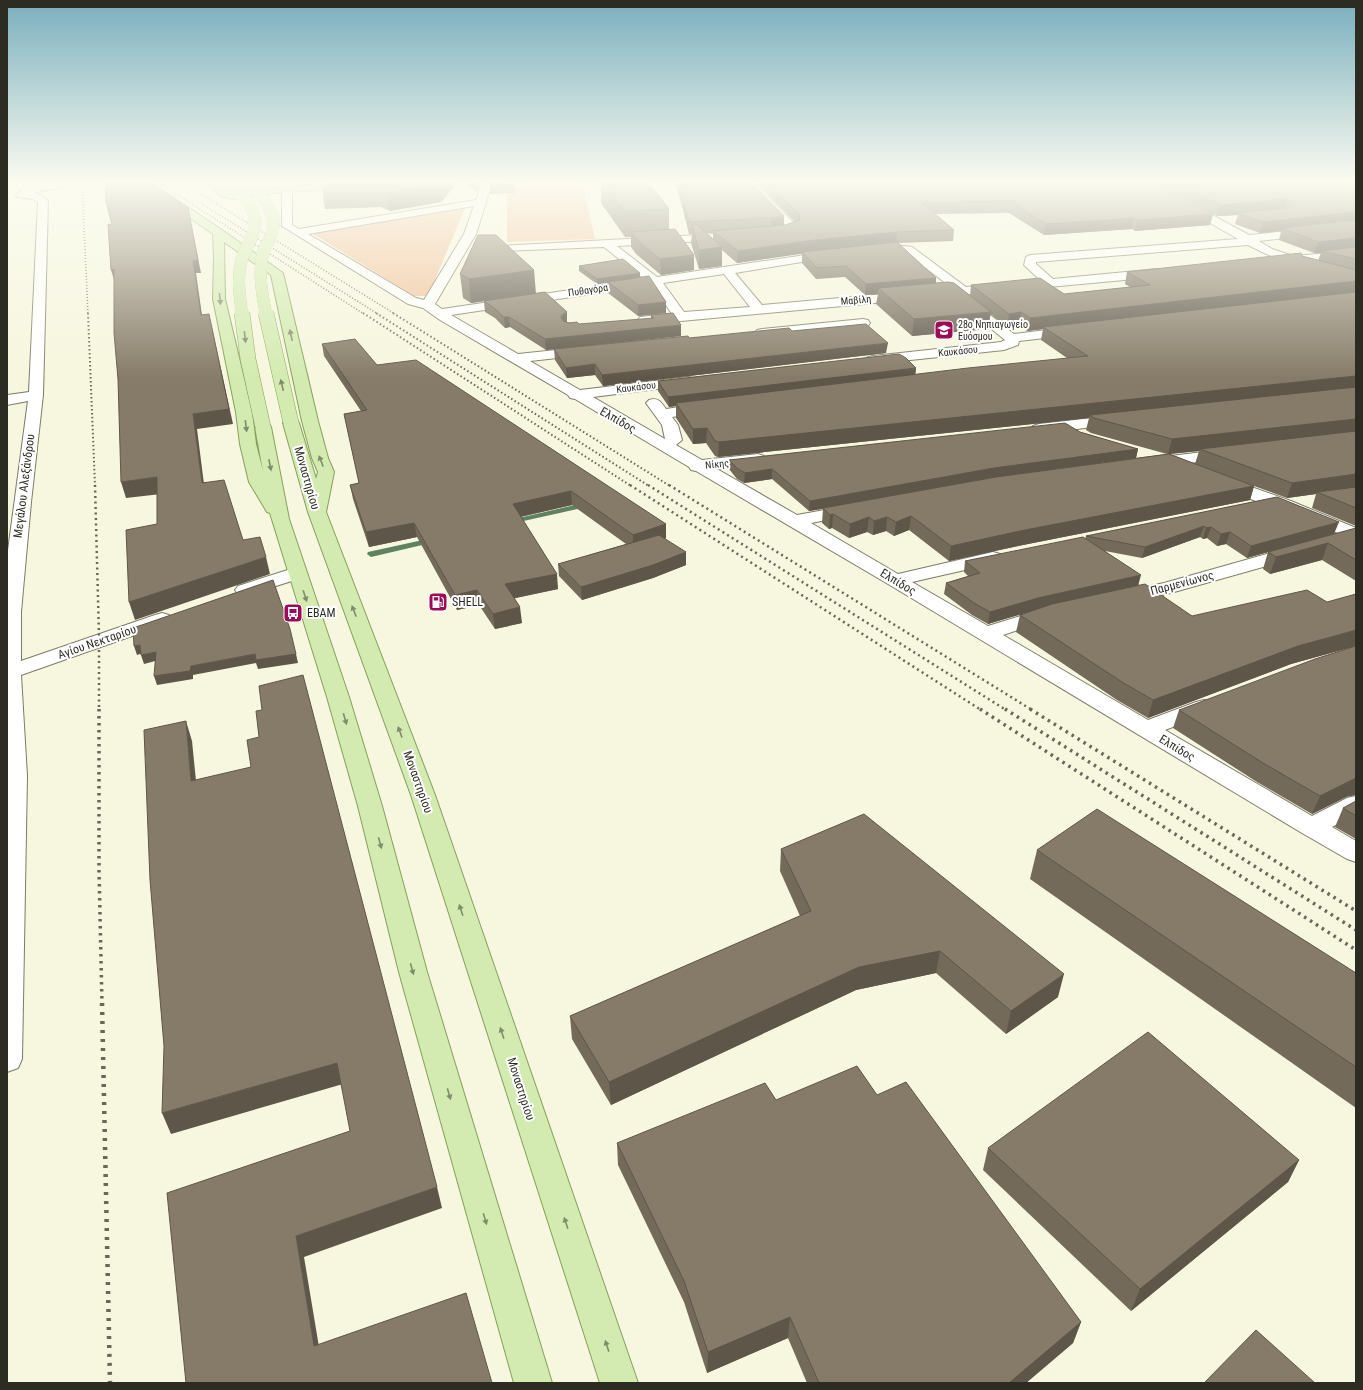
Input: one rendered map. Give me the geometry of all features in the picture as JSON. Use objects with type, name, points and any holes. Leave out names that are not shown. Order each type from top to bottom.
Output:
[{"type":"main road","points":[[219,248],[219,299],[244,412],[248,444],[257,482],[280,519]]},
{"type":"main road","points":[[241,248],[273,270],[279,277],[310,421],[320,458],[326,472],[317,512]]},
{"type":"main road","points":[[247,248],[241,262],[239,276],[240,298],[248,359],[263,427],[280,519],[340,704],[370,806],[413,972],[533,1383]]},
{"type":"main road","name":"Μοναστηρίου","points":[[265,248],[263,252],[260,282],[269,331],[290,423],[317,512],[423,795],[619,1383]]},
{"type":"street","name":"Μεγάλου Αλεξάνδρου","points":[[7,1059],[15,776],[9,717],[11,612],[22,502],[36,395],[41,248]]},
{"type":"street","name":"Ελπίδος","points":[[326,248],[412,301],[434,309],[575,394],[794,521],[1356,853]]},
{"type":"street","points":[[434,309],[462,248]]},
{"type":"street","points":[[460,251],[517,248]]},
{"type":"street","points":[[612,248],[655,281],[681,317]]},
{"type":"street","points":[[858,251],[903,248],[910,250],[1011,338]]},
{"type":"street","points":[[1050,283],[1030,265],[1030,259],[1155,248]]},
{"type":"street","points":[[1263,248],[1290,260],[1320,268]]},
{"type":"street","points":[[796,249],[809,257]]},
{"type":"street","name":"Πυθαγόρα","points":[[434,309],[479,306],[844,253]]},
{"type":"street","points":[[1267,262],[1356,254]]},
{"type":"street","points":[[722,259],[759,310]]},
{"type":"street","name":"Μαβίλη","points":[[634,322],[1168,272]]},
{"type":"street","points":[[838,302],[874,333]]},
{"type":"street","points":[[752,334],[863,324]]},
{"type":"street","name":"Καυκάσου","points":[[862,361],[896,352],[1004,346],[1013,342],[1011,338],[1082,330]]},
{"type":"street","points":[[515,358],[602,350]]},
{"type":"street","points":[[896,352],[918,371]]},
{"type":"street","name":"Καυκάσου","points":[[575,394],[705,379]]},
{"type":"street","points":[[643,386],[670,425],[674,440],[664,446]]},
{"type":"street","points":[[7,400],[36,395]]},
{"type":"street","points":[[662,414],[723,406]]},
{"type":"street","points":[[1027,430],[1129,419]]},
{"type":"street","points":[[1066,426],[1084,437],[1092,439]]},
{"type":"street","points":[[1140,460],[1167,461],[1246,452]]},
{"type":"street","name":"Νίκης","points":[[698,466],[776,457]]},
{"type":"street","points":[[1167,461],[1353,532]]},
{"type":"street","points":[[1245,507],[1317,501]]},
{"type":"street","points":[[794,521],[871,507]]},
{"type":"street","name":"Παρμενίωνος","points":[[1105,601],[1167,588],[1318,546],[1353,532]]},
{"type":"street","points":[[894,580],[1008,555]]},
{"type":"street","points":[[231,595],[297,572]]},
{"type":"street","points":[[985,634],[1043,615],[1066,610]]},
{"type":"street","name":"Αγίου Νεκταρίου","points":[[10,672],[179,613]]},
{"type":"street","points":[[1146,729],[1219,701]]},
{"type":"street","points":[[1311,826],[1356,804]]},
{"type":"shaded area","points":[[336,248],[448,248],[428,296],[414,296]]},
{"type":"building","points":[[110,248],[196,248],[198,260],[193,261],[201,315],[209,314],[229,409],[193,414],[202,483],[224,480],[243,540],[260,537],[266,557],[129,602],[126,530],[157,524],[157,477],[121,482],[118,379],[114,333],[114,269],[111,270]]},
{"type":"building","points":[[472,248],[510,248],[534,270],[469,279],[460,274]]},
{"type":"building","points":[[647,248],[689,248],[694,255],[660,259]]},
{"type":"building","points":[[698,248],[715,248],[699,250]]},
{"type":"building","points":[[734,248],[760,248],[738,251]]},
{"type":"building","points":[[841,248],[903,248],[936,278],[866,284],[846,266],[817,268],[802,252]]},
{"type":"building","points":[[1356,248],[1356,259],[1321,251]]},
{"type":"building","points":[[1301,253],[1302,256],[1356,270],[1356,281],[1030,318],[1021,312],[1009,314],[971,285],[1040,278],[1064,294],[1150,285],[1127,272]]},
{"type":"building","points":[[623,259],[640,273],[597,279],[579,266]]},
{"type":"building","points":[[649,276],[666,302],[638,305],[608,282]]},
{"type":"building","points":[[948,282],[954,283],[991,312],[914,319],[878,288]]},
{"type":"building","points":[[545,292],[567,312],[561,317],[563,321],[569,323],[577,322],[579,324],[654,318],[651,315],[673,313],[681,325],[545,339],[509,317],[504,317],[484,301]]},
{"type":"building","points":[[1356,292],[1356,376],[719,442],[715,441],[707,428],[693,429],[676,403],[968,368],[1088,356],[1043,327]]},
{"type":"building","points":[[866,324],[888,343],[602,375],[595,364],[566,368],[554,349],[688,336],[689,338],[789,328],[792,331]]},
{"type":"building","points":[[355,339],[377,365],[416,360],[666,524],[633,535],[571,491],[513,504],[557,574],[505,584],[520,607],[493,614],[477,590],[455,595],[414,523],[366,532],[350,485],[359,483],[344,414],[367,410],[322,344]]},
{"type":"building","points":[[899,354],[906,358],[916,368],[668,397],[658,381]]},
{"type":"building","points":[[1356,387],[1356,419],[1172,439],[1094,418],[1090,415]]},
{"type":"building","points":[[1065,423],[1080,432],[1138,449],[994,468],[810,501],[772,469],[745,473],[738,469],[729,460]]},
{"type":"building","points":[[1356,431],[1356,474],[1292,483],[1200,449]]},
{"type":"building","points":[[1169,454],[1254,486],[1025,530],[951,546],[911,516],[896,522],[887,517],[874,521],[869,517],[850,524],[833,514],[830,515],[823,508],[996,477]]},
{"type":"building","points":[[1356,487],[1356,508],[1317,492]]},
{"type":"building","points":[[1277,497],[1339,522],[1251,546],[1230,532],[1221,534],[1211,527],[1206,528],[1204,526],[1145,547],[1086,536]]},
{"type":"building","points":[[1356,528],[1356,560],[1328,543],[1276,557],[1268,552]]},
{"type":"building","points":[[659,535],[686,552],[653,565],[581,587],[558,564]]},
{"type":"building","points":[[1083,537],[1141,575],[1038,598],[990,612],[974,603],[946,583],[980,573],[965,561]]},
{"type":"building","points":[[273,580],[290,629],[296,654],[256,660],[255,654],[191,666],[190,671],[154,676],[156,652],[141,655],[140,645],[134,646],[133,628]]},
{"type":"building","points":[[1145,584],[1192,616],[1307,590],[1327,602],[1356,594],[1356,630],[1298,646],[1153,700],[1122,682],[1020,615],[1052,604]]},
{"type":"building","points":[[1356,646],[1356,778],[1320,796],[1263,763],[1179,710],[1315,659]]},
{"type":"building","points":[[303,675],[437,1187],[296,1236],[314,1346],[466,1293],[492,1383],[186,1383],[167,1193],[350,1131],[337,1063],[162,1113],[164,1046],[150,880],[144,730],[186,721],[191,781],[251,767],[247,740],[259,737],[256,711],[262,710],[259,686]]},
{"type":"building","points":[[1356,801],[1356,816],[1343,808]]},
{"type":"building","points":[[1097,809],[1356,973],[1356,1067],[1037,850]]},
{"type":"building","points":[[864,814],[1064,974],[1011,1011],[940,951],[859,967],[609,1082],[570,1016],[811,911],[781,849]]},
{"type":"building","points":[[1148,1032],[1299,1160],[1140,1289],[988,1148]]},
{"type":"building","points":[[857,1066],[877,1095],[906,1082],[1081,1322],[1009,1383],[819,1383],[790,1317],[708,1352],[684,1281],[617,1143],[765,1083],[776,1100]]},
{"type":"building","points":[[1256,1330],[1315,1383],[1204,1383]]},
{"type":"waterway","points":[[510,522],[588,504]]},
{"type":"waterway","points":[[371,554],[432,540]]},
{"type":"railway","points":[[85,248],[88,314]]},
{"type":"railway","points":[[261,248],[364,314]]},
{"type":"railway","points":[[272,248],[378,314]]},
{"type":"railway","points":[[288,248],[395,314]]},
{"type":"railway","points":[[88,313],[95,486]]},
{"type":"railway","points":[[363,313],[631,486]]},
{"type":"railway","points":[[376,313],[649,486]]},
{"type":"railway","points":[[393,313],[670,486]]},
{"type":"railway","points":[[95,485],[99,636],[99,870],[102,1004]]},
{"type":"railway","points":[[630,485],[981,710]]},
{"type":"railway","points":[[648,485],[1006,710]]},
{"type":"railway","points":[[669,485],[1032,710]]},
{"type":"railway","points":[[980,709],[1356,950]]},
{"type":"railway","points":[[1005,709],[1356,930]]},
{"type":"railway","points":[[1030,709],[1356,911]]},
{"type":"railway","points":[[102,1003],[110,1383]]},
{"type":"place","name":"28ο Νηπιαγωγείο Ευόσμου","points":[[944,330]]},
{"type":"place","name":"SHELL","points":[[438,602]]},
{"type":"place","name":"ΕΒΑΜ","points":[[293,613]]}]
